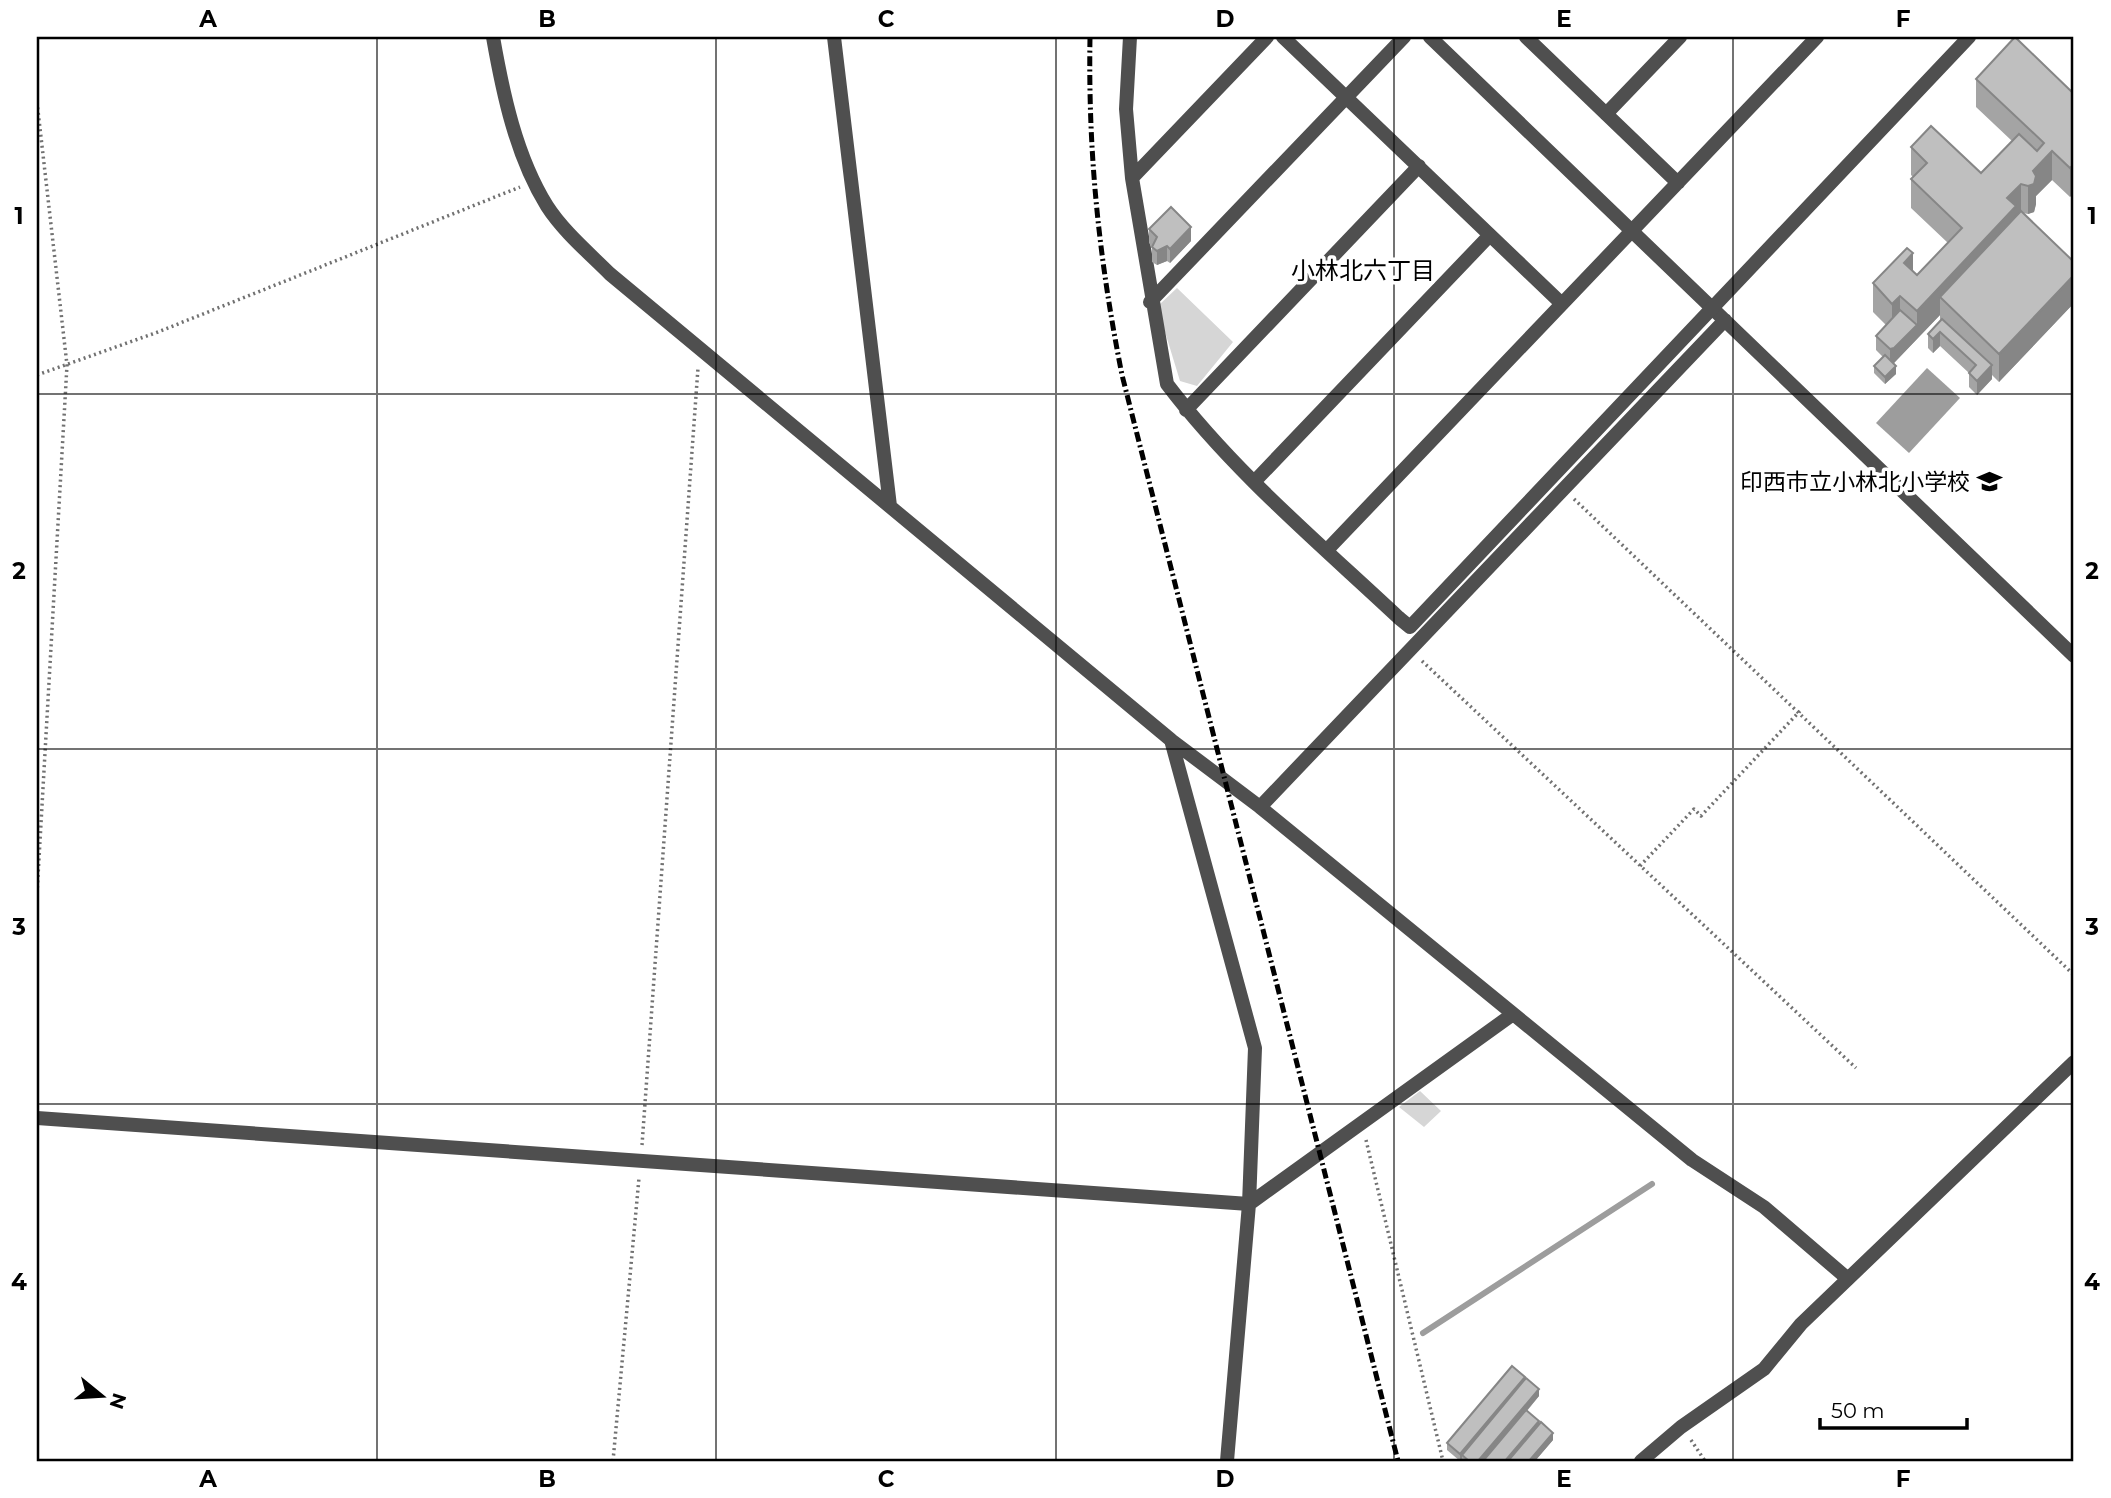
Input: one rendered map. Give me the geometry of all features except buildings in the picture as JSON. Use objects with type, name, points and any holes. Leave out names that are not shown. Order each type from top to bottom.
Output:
[{"type":"street","points":[[493,37],[512,124],[535,181],[548,207],[610,274],[1171,740],[1260,807],[1692,1160],[1764,1207],[1847,1279]]},
{"type":"street","points":[[834,37],[890,506]]},
{"type":"street","points":[[1130,37],[1126,109],[1132,178],[1150,302],[1167,384],[1186,410],[1254,482],[1410,627],[1969,37]]},
{"type":"street","points":[[1132,178],[1267,37]]},
{"type":"street","points":[[1283,37],[1562,304]]},
{"type":"street","points":[[1150,302],[1404,37]]},
{"type":"street","points":[[1430,37],[2074,656]]},
{"type":"street","points":[[1606,114],[1680,37]]},
{"type":"street","points":[[1327,550],[1817,37]]},
{"type":"street","points":[[1534,40],[1678,183]]},
{"type":"street","points":[[1186,410],[1419,166]]},
{"type":"street","points":[[1254,482],[1490,235]]},
{"type":"street","points":[[1260,807],[1725,320]]},
{"type":"street","points":[[1171,740],[1255,1048],[1249,1204],[1227,1461]]},
{"type":"street","points":[[37,1118],[1249,1204],[1513,1014]]},
{"type":"street","points":[[1641,1461],[1681,1427],[1764,1369],[1801,1324],[2074,1062]]},
{"type":"path","points":[[37,102],[67,365],[37,894]]},
{"type":"path","points":[[37,375],[535,181]]},
{"type":"path","points":[[613,1461],[641,1161],[699,348]]},
{"type":"path","points":[[1564,489],[2074,975]]},
{"type":"path","points":[[1411,650],[1856,1068]]},
{"type":"path","points":[[1640,866],[1694,809],[1701,816],[1800,711]]},
{"type":"path","points":[[1362,1123],[1443,1461]]},
{"type":"path","points":[[1681,1427],[1706,1461]]},
{"type":"shaded area","points":[[1177,288],[1233,342],[1197,386],[1180,381],[1162,322],[1160,304]]},
{"type":"shaded area","points":[[1927,368],[1960,398],[1909,453],[1876,423]]},
{"type":"shaded area","points":[[1420,1091],[1441,1111],[1424,1127],[1399,1107]]},
{"type":"waterway","points":[[1423,1333],[1652,1184]]},
{"type":"railway","points":[[1090,37],[1093,165],[1101,248],[1122,375],[1398,1461]]},
{"type":"place","name":"印西市立小林北小学校","points":[[1990,482]]},
{"type":"district","name":"小林北六丁目","points":[[1363,270]]}]
